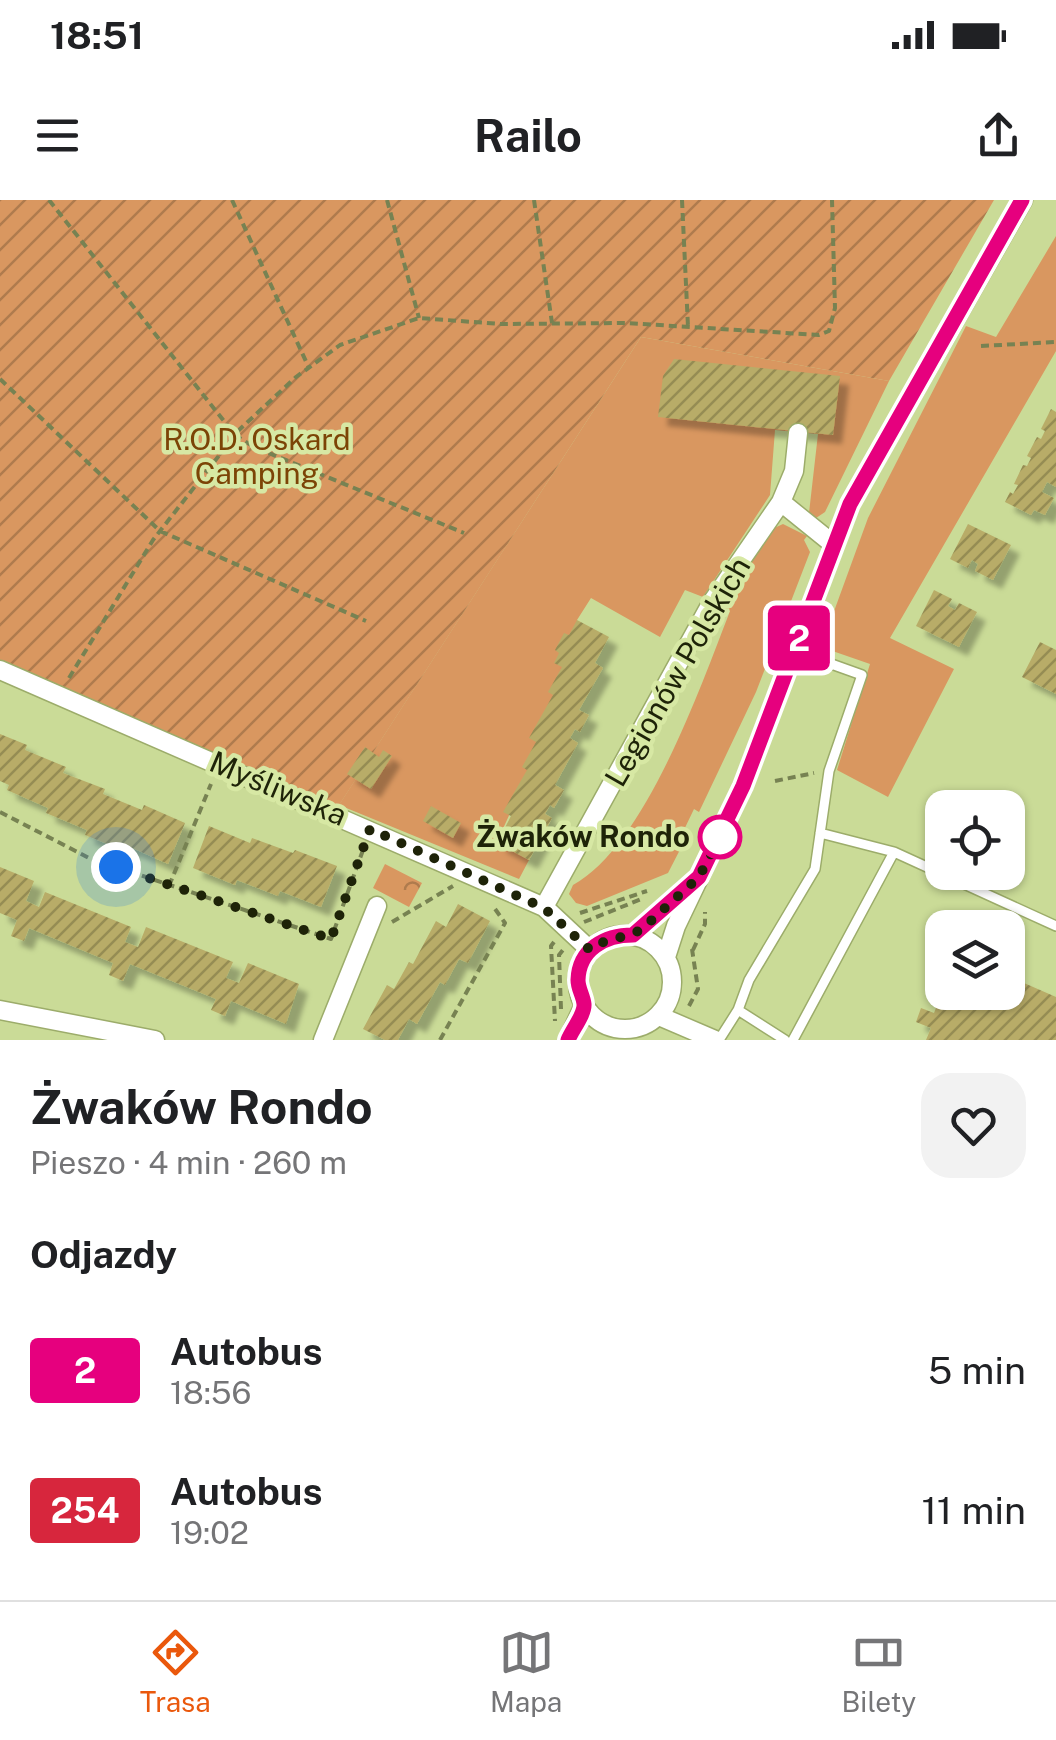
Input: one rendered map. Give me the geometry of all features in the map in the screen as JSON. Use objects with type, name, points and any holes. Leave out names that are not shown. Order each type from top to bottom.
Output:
[{"type":"street","points":[[666,957],[676,926],[737,799],[833,544],[867,473],[1022,200]]},
{"type":"street","name":"Legionów Polskich","points":[[548,911],[712,602],[782,502],[794,471],[798,433]]},
{"type":"street","points":[[782,502],[833,544]]},
{"type":"street","name":"Myśliwska","points":[[0,670],[370,829],[548,911]]},
{"type":"street","points":[[633,935],[699,877]]},
{"type":"street","points":[[323,1040],[376,906]]},
{"type":"street","points":[[548,911],[586,957]]},
{"type":"street","points":[[603,1040],[638,1027],[663,1009],[672,988],[672,972],[655,945],[633,935],[617,935],[602,940],[586,957],[579,992],[584,1006],[600,1021],[626,1029]]},
{"type":"street","points":[[568,1040],[584,1006]]},
{"type":"street","points":[[663,1009],[717,1040]]},
{"type":"street","points":[[0,1010],[155,1040]]},
{"type":"lane","points":[[717,1040],[738,1010],[749,980],[814,870],[829,770],[862,675],[794,651]]},
{"type":"lane","points":[[820,833],[894,852],[1056,926]]},
{"type":"lane","points":[[793,1040],[894,852]]},
{"type":"lane","points":[[738,1010],[785,1040]]},
{"type":"path","points":[[49,200],[234,436],[464,532]]},
{"type":"path","points":[[232,200],[309,368]]},
{"type":"path","points":[[387,200],[420,318]]},
{"type":"path","points":[[534,200],[552,323]]},
{"type":"path","points":[[682,200],[688,326]]},
{"type":"path","points":[[59,695],[160,531],[234,436],[340,345],[420,318],[500,324],[688,326],[819,335],[829,332],[835,308],[832,200]]},
{"type":"path","points":[[981,346],[1056,342]]},
{"type":"path","points":[[0,379],[160,531],[366,621]]},
{"type":"path","points":[[169,886],[220,764]]},
{"type":"path","points":[[775,781],[829,770]]},
{"type":"path","points":[[0,812],[90,858],[331,939],[370,829]]},
{"type":"path","points":[[363,939],[472,875],[505,923],[440,1040]]},
{"type":"path","points":[[693,950],[702,932]]},
{"type":"green space","name":"R.O.D. Oskard Camping","points":[[0,200],[994,200],[889,381],[641,337],[336,810],[0,661]]},
{"type":"green space","points":[[1056,236],[1056,351],[890,638],[954,669],[888,797],[837,770],[870,664],[821,647],[868,518],[966,326],[996,337]]},
{"type":"green space","points":[[641,337],[889,381],[825,512],[816,518],[809,513],[818,434],[775,430],[770,495],[703,597],[685,590],[660,637],[591,598],[577,620],[579,661],[497,842],[529,860],[519,879],[339,805]]},
{"type":"green space","points":[[783,524],[807,536],[804,540],[810,552],[756,692],[699,812],[694,809],[682,834],[686,838],[668,873],[587,906],[576,903],[569,894],[573,885],[599,865],[624,836],[668,762],[730,611],[720,605],[770,530]]},
{"type":"green space","points":[[385,864],[422,883],[409,907],[373,888]]},
{"type":"building","points":[[674,359],[840,376],[833,435],[658,417],[663,376]]},
{"type":"building","points":[[1051,409],[1056,412],[1056,487],[1047,482],[1042,492],[1054,498],[1045,515],[1034,510],[1031,515],[1005,502],[1018,485],[1014,484],[1031,458],[1027,456],[1037,437],[1041,439],[1045,431],[1041,429]]},
{"type":"building","points":[[968,524],[1011,545],[993,580],[975,571],[978,564],[972,560],[968,568],[950,559]]},
{"type":"building","points":[[934,590],[952,599],[948,606],[955,610],[959,603],[977,612],[959,647],[916,626]]},
{"type":"building","points":[[577,620],[609,637],[595,663],[603,668],[579,710],[589,715],[580,732],[575,729],[570,738],[578,743],[555,785],[564,790],[554,808],[550,805],[545,814],[552,818],[529,860],[497,843],[511,816],[503,812],[527,770],[522,767],[536,742],[529,738],[553,695],[548,692],[562,667],[554,663],[559,653],[555,650]]},
{"type":"building","points":[[1040,642],[1056,650],[1056,694],[1022,677]]},
{"type":"building","points":[[0,734],[27,745],[25,750],[66,767],[63,773],[105,789],[103,794],[142,810],[144,805],[185,823],[168,864],[130,847],[127,852],[85,835],[87,830],[46,813],[48,808],[7,790],[9,785],[0,781]]},
{"type":"building","points":[[365,747],[379,757],[383,750],[392,756],[371,789],[347,774]]},
{"type":"building","points":[[431,806],[461,823],[453,838],[423,821]]},
{"type":"building","points":[[209,826],[250,843],[252,838],[337,866],[321,907],[237,880],[235,885],[193,868]]},
{"type":"building","points":[[0,867],[34,881],[26,901],[39,907],[45,892],[131,927],[125,942],[138,947],[146,927],[233,962],[226,978],[239,983],[248,963],[299,984],[286,1024],[231,1001],[225,1016],[211,1010],[216,999],[130,964],[123,981],[109,975],[113,963],[29,928],[24,941],[11,936],[17,920],[0,913]]},
{"type":"building","points":[[458,904],[490,921],[468,963],[459,959],[445,985],[440,982],[417,1024],[409,1019],[398,1040],[385,1040],[363,1029],[387,985],[394,989],[409,962],[413,964],[436,921],[446,927]]},
{"type":"building","points":[[1025,983],[1056,997],[1056,1040],[926,1040],[931,1028],[916,1022],[921,1008],[934,1013],[1025,1010]]},
{"type":"bus line","name":"2","points":[[568,1040],[584,1006],[578,978],[585,956],[602,940],[633,935],[699,877],[743,786],[850,504],[1022,200]]},
{"type":"place","name":"Żwaków Rondo","points":[[720,837]]},
{"type":"route","points":[[116,867],[331,939],[370,829],[544,908],[590,950],[602,940],[633,935],[643,928],[699,877],[720,837]]}]
